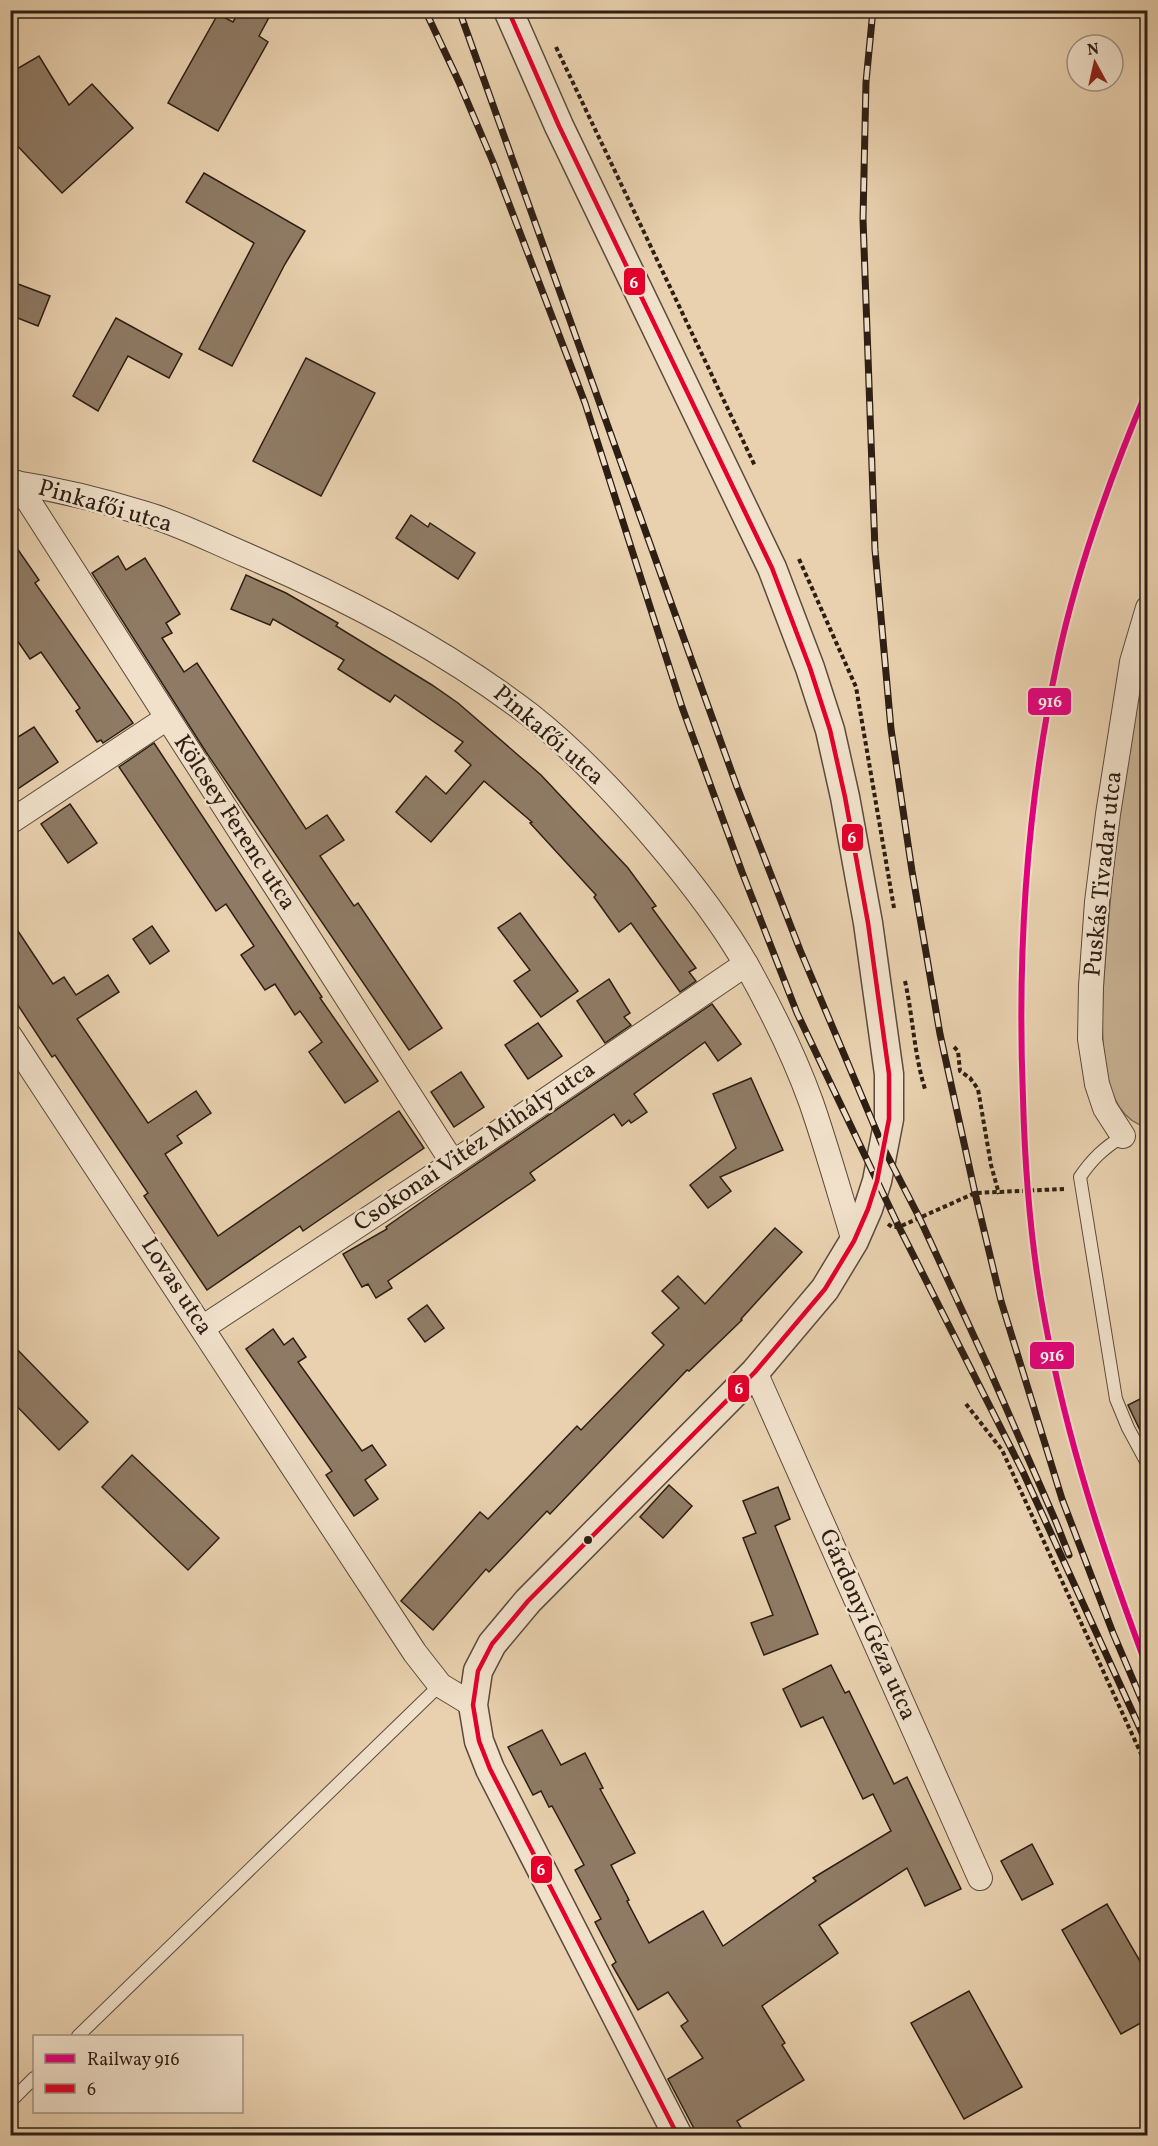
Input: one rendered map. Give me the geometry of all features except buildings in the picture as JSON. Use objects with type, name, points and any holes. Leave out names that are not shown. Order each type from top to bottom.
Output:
[{"type":"street","points":[[508,10],[559,126],[772,568],[810,668],[830,730],[846,797],[868,923],[889,1074],[889,1119],[877,1181],[854,1241],[825,1289],[755,1372],[528,1601],[492,1644],[478,1671],[473,1705],[479,1740],[490,1769],[678,2136]]},
{"type":"street","name":"Kölcsey Ferenc utca","points":[[14,482],[453,1163]]},
{"type":"street","name":"Pinkafői utca","points":[[14,482],[148,514],[298,577],[372,614],[490,686],[532,717],[585,764],[678,866],[719,921],[746,964],[777,1022],[812,1102],[854,1241]]},
{"type":"street","name":"Puskás Tivadar utca","points":[[1123,1137],[1105,1108],[1097,1084],[1090,1039],[1091,986],[1108,814],[1132,662],[1148,608]]},
{"type":"street","points":[[10,822],[166,718]]},
{"type":"street","name":"Csokonai Vitéz Mihály utca","points":[[202,1328],[453,1163],[746,964]]},
{"type":"street","name":"Lovas utca","points":[[10,1036],[415,1653],[440,1685],[473,1705]]},
{"type":"street","name":"Gárdonyi Géza utca","points":[[755,1372],[980,1878]]},
{"type":"lane","points":[[1123,1137],[1102,1149],[1080,1178],[1116,1399],[1128,1428],[1148,1465]]},
{"type":"lane","points":[[80,2035],[440,1685]]},
{"type":"lane","points":[[10,2102],[33,2079]]},
{"type":"path","points":[[954,1047],[958,1051],[960,1071],[970,1078],[978,1089],[991,1165],[999,1194]]},
{"type":"path","points":[[868,1209],[892,1227],[899,1227],[975,1193],[999,1194],[1063,1190],[1080,1178]]},
{"type":"path","points":[[966,1404],[1002,1449],[1148,1769]]},
{"type":"shaded area","points":[[1147,643],[1147,1127],[1137,1124],[1122,1111],[1109,1084],[1103,1047],[1102,1013],[1118,818]]},
{"type":"railway","points":[[425,10],[493,162],[585,403],[682,707],[742,872],[797,1013],[899,1227],[1023,1472],[1148,1746]]},
{"type":"railway","points":[[459,10],[737,787],[800,950],[884,1149],[919,1217],[990,1371],[1069,1555]]},
{"type":"railway","points":[[873,10],[866,82],[863,219],[875,550],[891,729],[912,871],[940,1034],[1001,1301],[1062,1499],[1113,1633],[1148,1715]]},
{"type":"rail line","name":"916","points":[[1148,388],[1121,454],[1086,555],[1058,658],[1047,712],[1032,821],[1023,932],[1022,987],[1027,1182],[1040,1294],[1054,1366],[1076,1454],[1117,1584],[1148,1670]]},
{"type":"transit line","name":"6","points":[[508,10],[559,126],[772,568],[810,668],[830,730],[845,797],[868,923],[889,1074],[889,1119],[877,1181],[854,1241],[825,1289],[755,1372],[528,1601],[492,1644],[478,1671],[473,1705],[479,1741],[490,1769],[678,2136]]}]
